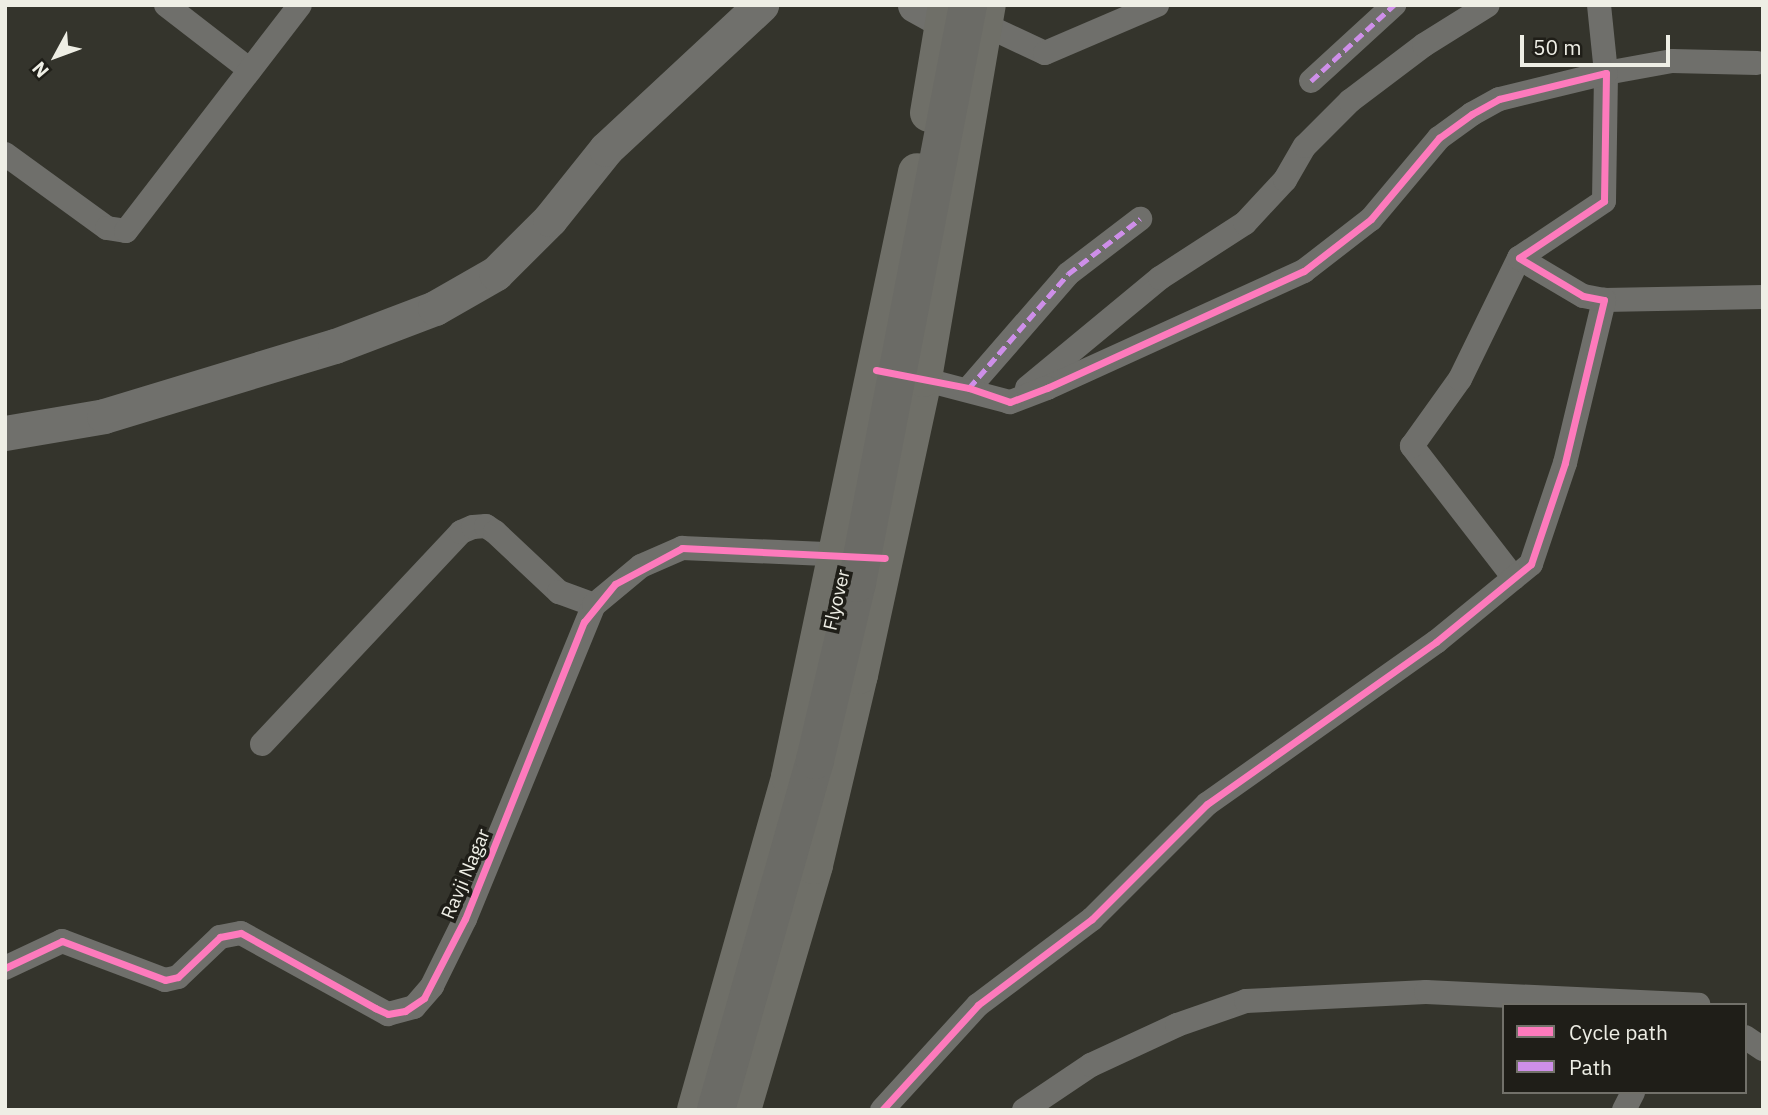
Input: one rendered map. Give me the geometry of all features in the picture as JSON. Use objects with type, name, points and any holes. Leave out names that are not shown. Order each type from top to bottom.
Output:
[{"type":"highway","name":"Flyover","points":[[716,1110],[815,760],[857,583],[957,11]]},
{"type":"main road","points":[[695,1110],[790,777],[876,370],[957,11]]},
{"type":"main road","points":[[742,1110],[814,865],[923,378],[957,11]]},
{"type":"street","points":[[166,5],[250,70]]},
{"type":"street","points":[[5,154],[107,228],[126,231],[300,5]]},
{"type":"street","points":[[5,433],[104,416],[335,346],[435,308],[496,273],[550,219],[606,149],[761,5]]},
{"type":"street","points":[[957,11],[1045,53],[1157,5]]},
{"type":"street","points":[[1311,81],[1394,5]]},
{"type":"street","points":[[1010,402],[1160,278],[1245,223],[1285,180],[1305,146],[1350,101],[1424,45],[1488,5]]},
{"type":"street","points":[[1514,578],[1412,446],[1460,379],[1519,258],[1604,201],[1606,73],[1599,5]]},
{"type":"street","points":[[876,370],[969,388],[1010,402],[1304,271],[1352,237],[1439,138],[1472,114],[1499,99],[1606,73],[1672,61],[1757,63]]},
{"type":"street","points":[[969,388],[1068,274],[1140,219]]},
{"type":"street","points":[[1519,258],[1583,296],[1604,300],[1763,297]]},
{"type":"street","points":[[882,1110],[978,1005],[1092,919],[1208,804],[1436,642],[1531,564],[1565,463],[1604,300]]},
{"type":"street","points":[[262,744],[461,532],[472,527],[495,532],[559,592],[594,605]]},
{"type":"street","name":"Ravji Nagar","points":[[5,968],[62,941],[165,980],[178,977],[220,937],[241,933],[388,1014],[415,1007],[432,986],[466,919],[594,605],[642,566],[682,548],[884,558]]},
{"type":"street","points":[[1024,1110],[1091,1065],[1177,1025],[1246,1001],[1426,992],[1675,1003]]},
{"type":"street","points":[[1747,1038],[1763,1049]]},
{"type":"street","points":[[1624,1110],[1632,1094]]},
{"type":"marked path","points":[[1311,81],[1394,5]]},
{"type":"marked path","points":[[969,388],[1068,274],[1140,219]]},
{"type":"cycle path","points":[[876,370],[969,388],[1010,402],[1047,388],[1304,271],[1371,219],[1439,138],[1472,114],[1499,99],[1606,73],[1604,201],[1519,258],[1583,296],[1604,300],[1565,463],[1531,564],[1436,642],[1207,804],[1092,919],[978,1005],[882,1110]]},
{"type":"cycle path","points":[[5,968],[62,941],[165,980],[178,977],[220,937],[241,933],[375,1008],[388,1014],[405,1011],[424,998],[465,919],[584,622],[615,584],[682,548],[885,558]]}]
